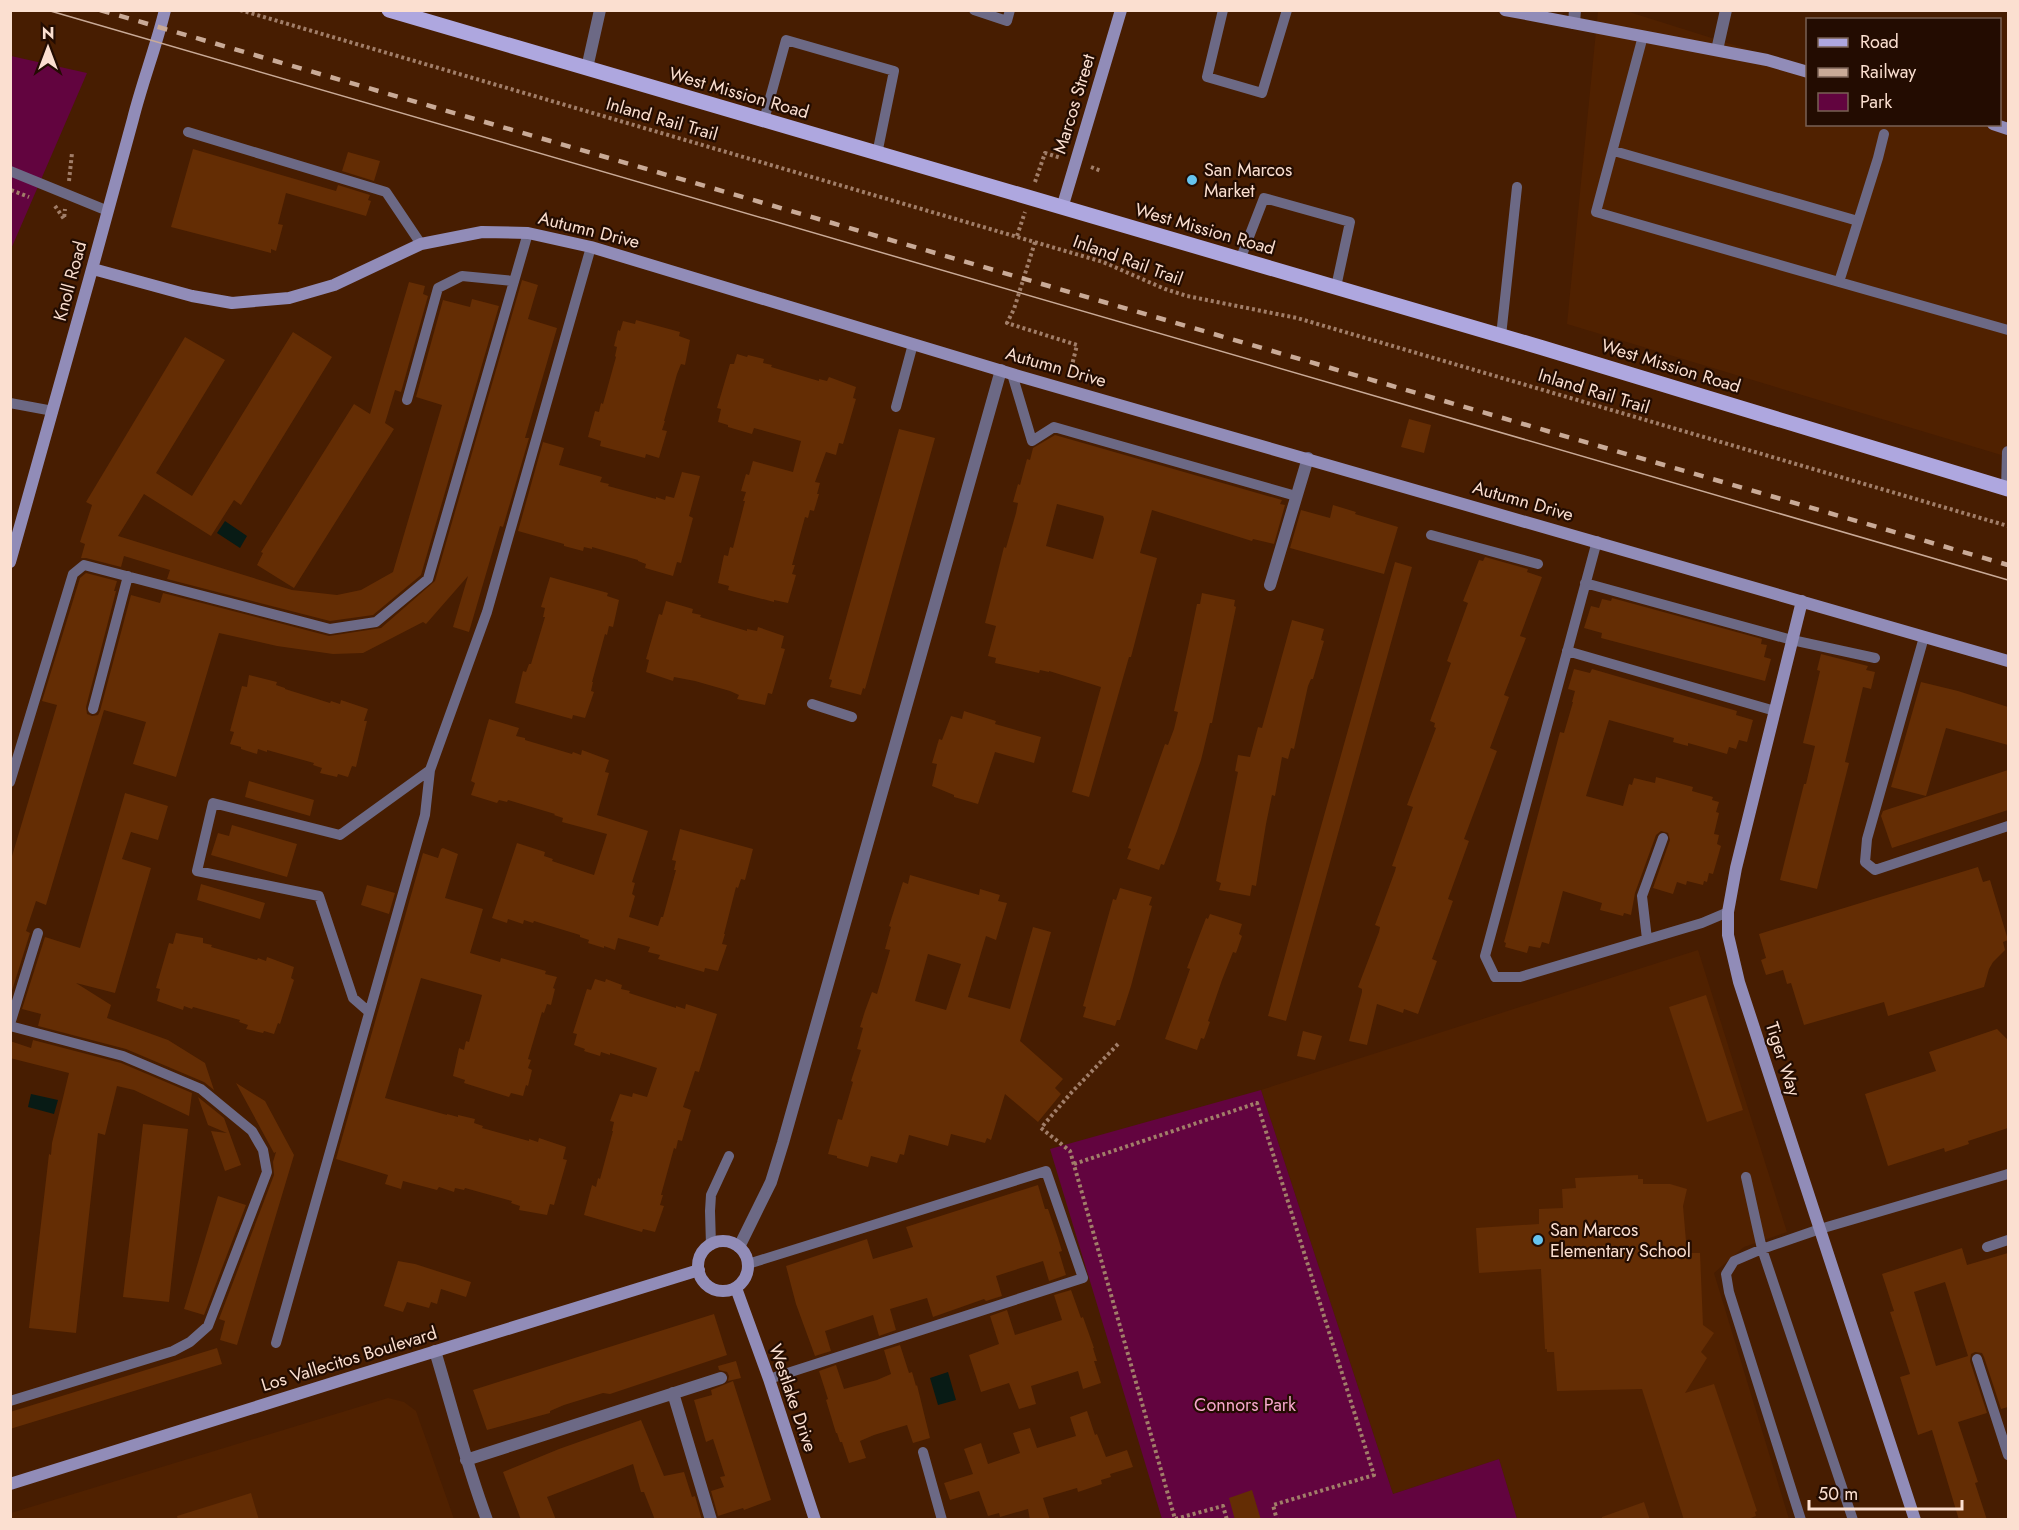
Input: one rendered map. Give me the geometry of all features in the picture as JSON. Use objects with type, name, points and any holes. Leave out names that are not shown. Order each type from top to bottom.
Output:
[{"type":"main road","name":"West Mission Road","points":[[389,10],[413,14],[877,154],[1336,287],[2008,489]]},
{"type":"street","name":"Knoll Road","points":[[10,561],[93,269],[144,76],[165,10]]},
{"type":"street","points":[[587,68],[600,10]]},
{"type":"street","name":"Marcos Street","points":[[1062,208],[1121,10]]},
{"type":"street","points":[[1505,10],[1574,17],[1643,36],[1767,60],[1806,71]]},
{"type":"street","points":[[1717,51],[1726,10]]},
{"type":"street","name":"Autumn Drive","points":[[93,269],[192,297],[232,303],[289,298],[334,285],[421,244],[482,232],[528,233],[591,247],[1006,372],[2008,662]]},
{"type":"street","points":[[739,1247],[771,1182],[783,1143],[1006,372]]},
{"type":"street","points":[[2008,452],[2008,489]]},
{"type":"street","points":[[1270,585],[1308,458]]},
{"type":"street","name":"Tiger Way","points":[[1802,601],[1736,868],[1728,912],[1728,935],[1738,982],[1915,1520]]},
{"type":"street","points":[[726,1241],[739,1247],[744,1251],[748,1264],[746,1278],[735,1288],[720,1291],[712,1289],[706,1284],[699,1270],[701,1255],[711,1245],[726,1241]]},
{"type":"street","name":"Los Vallecitos Boulevard","points":[[10,1484],[699,1270]]},
{"type":"street","name":"Westlake Drive","points":[[735,1288],[769,1378],[815,1520]]},
{"type":"street","points":[[435,1351],[466,1460],[487,1520]]},
{"type":"street","points":[[466,1460],[721,1378]]},
{"type":"street","points":[[673,1393],[711,1520]]},
{"type":"lane","points":[[974,10],[1007,21],[1010,10]]},
{"type":"lane","points":[[1223,10],[1207,77],[1262,93],[1287,10]]},
{"type":"lane","points":[[1643,36],[1596,212],[2008,330]]},
{"type":"lane","points":[[764,120],[786,40],[894,71],[877,154]]},
{"type":"lane","points":[[188,132],[386,192],[421,244]]},
{"type":"lane","points":[[1839,282],[1884,134]]},
{"type":"lane","points":[[1614,151],[1858,221]]},
{"type":"lane","points":[[10,171],[108,211]]},
{"type":"lane","points":[[1501,336],[1517,187]]},
{"type":"lane","points":[[1240,260],[1264,198],[1350,222],[1336,287]]},
{"type":"lane","points":[[10,782],[14,752],[73,574],[84,565],[330,629],[376,622],[428,579],[528,233]]},
{"type":"lane","points":[[276,1343],[425,815],[430,770],[487,612],[591,247]]},
{"type":"lane","points":[[407,400],[438,288],[462,276],[514,280]]},
{"type":"lane","points":[[896,407],[913,344]]},
{"type":"lane","points":[[1006,372],[1032,441],[1054,427],[1296,496]]},
{"type":"lane","points":[[10,403],[53,411]]},
{"type":"lane","points":[[1431,535],[1538,564]]},
{"type":"lane","points":[[1597,542],[1485,956],[1495,977],[1520,977],[1728,912]]},
{"type":"lane","points":[[93,709],[128,576]]},
{"type":"lane","points":[[1585,583],[1792,640],[1875,658]]},
{"type":"lane","points":[[1924,637],[1867,839],[1865,862],[1875,870],[2008,826]]},
{"type":"lane","points":[[1567,651],[1775,711]]},
{"type":"lane","points":[[812,704],[852,717]]},
{"type":"lane","points":[[369,1012],[353,998],[319,896],[196,871],[213,803],[340,835],[430,770]]},
{"type":"lane","points":[[1647,939],[1642,896],[1663,838]]},
{"type":"lane","points":[[10,1401],[173,1351],[190,1342],[208,1326],[267,1172],[262,1150],[252,1131],[201,1089],[123,1056],[10,1025],[38,933]]},
{"type":"lane","points":[[711,1245],[711,1195],[729,1156]]},
{"type":"lane","points":[[748,1264],[1046,1171],[1083,1278],[769,1378]]},
{"type":"lane","points":[[1801,1520],[1726,1274],[1734,1262],[1762,1249],[1820,1229],[2008,1174]]},
{"type":"lane","points":[[1746,1177],[1762,1249],[1850,1519]]},
{"type":"lane","points":[[1987,1247],[2008,1240]]},
{"type":"lane","points":[[1977,1359],[2008,1455]]},
{"type":"lane","points":[[923,1452],[942,1520]]},
{"type":"path","name":"Inland Rail Trail","points":[[240,10],[1017,236],[1103,262],[1187,296],[1297,318],[2008,526]]},
{"type":"path","points":[[1017,236],[1045,153],[1101,171]]},
{"type":"path","points":[[1035,242],[1014,309],[1007,323],[1077,345],[1070,373],[1060,370]]},
{"type":"path","points":[[1118,1044],[1071,1092],[1041,1128],[1070,1151],[1175,1519],[1223,1506],[1227,1520]]},
{"type":"path","points":[[1074,1164],[1257,1103],[1374,1475],[1273,1505],[1277,1520]]},
{"type":"shaded area","points":[[1598,11],[1626,11],[1806,68],[1806,126],[1994,126],[2008,131],[2008,457],[1567,324]]},
{"type":"shaded area","points":[[225,521],[247,536],[240,548],[217,533]]},
{"type":"shaded area","name":"San Marcos Elementary School","points":[[1698,950],[1787,1232],[1744,1247],[1714,1273],[1789,1519],[1517,1519],[1499,1459],[1393,1494],[1261,1090]]},
{"type":"shaded area","points":[[31,1094],[58,1100],[54,1114],[28,1107]]},
{"type":"shaded area","points":[[948,1372],[956,1400],[938,1405],[930,1378]]},
{"type":"shaded area","points":[[388,1398],[404,1402],[416,1411],[454,1519],[11,1520],[11,1513]]},
{"type":"green space","points":[[11,56],[87,73],[11,249]]},
{"type":"green space","name":"Connors Park","points":[[1261,1090],[1393,1494],[1499,1459],[1517,1519],[1162,1519],[1050,1149]]},
{"type":"building","points":[[193,149],[336,191],[338,185],[370,195],[368,200],[371,201],[366,216],[286,193],[278,224],[283,225],[276,251],[271,249],[271,253],[171,227]]},
{"type":"building","points":[[348,152],[380,161],[374,181],[342,171]]},
{"type":"building","points":[[522,280],[538,285],[528,319],[557,328],[525,438],[529,438],[469,632],[453,627],[468,576],[426,624],[423,622],[363,653],[333,654],[277,646],[219,633],[176,777],[133,764],[146,722],[104,710],[46,905],[36,901],[26,931],[30,933],[10,997],[10,863],[57,705],[42,701],[80,578],[86,573],[117,581],[86,707],[87,714],[92,716],[98,715],[100,711],[131,595],[160,603],[163,593],[329,636],[381,628],[435,581]]},
{"type":"building","points":[[409,282],[425,286],[423,294],[428,296],[401,392],[395,390],[385,423],[394,429],[294,588],[257,565],[263,553],[261,552],[354,404],[370,414]]},
{"type":"building","points":[[472,299],[499,306],[421,575],[373,615],[330,621],[167,579],[170,570],[124,556],[121,567],[81,558],[85,544],[80,542],[92,505],[86,502],[185,337],[225,360],[156,473],[192,496],[293,332],[332,357],[241,505],[234,500],[211,536],[144,494],[118,536],[292,590],[337,595],[361,590],[393,572],[442,405],[416,397],[443,300],[470,307]]},
{"type":"building","points":[[636,320],[680,332],[679,336],[690,340],[685,365],[681,364],[677,374],[664,421],[662,430],[667,431],[659,458],[646,454],[645,458],[600,446],[601,441],[588,437],[595,411],[599,412],[601,403],[603,404],[616,357],[617,347],[614,346],[618,330],[620,331],[623,321],[635,324]]},
{"type":"building","points":[[737,354],[764,359],[763,363],[772,365],[771,367],[819,381],[819,379],[827,381],[829,377],[856,387],[853,398],[856,399],[843,444],[839,443],[836,455],[826,452],[815,482],[820,483],[817,494],[819,494],[814,511],[810,510],[808,518],[805,517],[792,565],[795,565],[792,574],[796,575],[788,603],[774,600],[774,602],[728,590],[729,586],[718,583],[724,555],[728,556],[730,547],[733,548],[745,501],[743,501],[746,492],[741,491],[753,461],[793,472],[801,441],[754,428],[752,434],[718,422],[721,409],[717,408],[730,364],[734,364]]},
{"type":"building","points":[[1409,419],[1431,425],[1424,453],[1401,447]]},
{"type":"building","points":[[899,429],[935,438],[865,689],[863,688],[861,695],[830,687],[832,680],[829,679]]},
{"type":"building","points":[[1055,435],[1282,500],[1280,504],[1285,505],[1274,544],[1253,539],[1252,541],[1152,510],[1140,553],[1157,558],[1131,657],[1129,657],[1089,797],[1072,792],[1101,687],[1049,671],[1040,670],[1039,673],[995,663],[996,658],[988,656],[996,626],[985,623],[1004,547],[1006,548],[1016,513],[1018,503],[1013,502],[1027,459],[1030,460],[1033,448]],"holes":[[[1057,504],[1103,516],[1093,559],[1046,546]]]},
{"type":"building","points":[[543,442],[564,448],[559,465],[602,477],[600,482],[609,484],[608,486],[656,499],[656,497],[665,500],[666,496],[674,498],[682,472],[700,476],[689,516],[693,518],[681,563],[677,562],[673,576],[645,568],[646,564],[638,560],[592,547],[592,549],[584,547],[583,551],[518,531]]},
{"type":"building","points":[[1333,505],[1398,527],[1384,574],[1290,548],[1301,510],[1330,518]]},
{"type":"building","points":[[1485,557],[1528,569],[1527,572],[1542,577],[1520,636],[1526,638],[1504,695],[1509,697],[1490,748],[1497,751],[1464,839],[1469,841],[1448,899],[1453,901],[1432,959],[1437,961],[1418,1014],[1404,1009],[1403,1013],[1377,1004],[1367,1045],[1349,1041],[1362,992],[1362,989],[1358,987],[1379,932],[1380,927],[1375,925],[1395,871],[1396,867],[1392,866],[1413,807],[1407,805],[1436,728],[1435,723],[1430,721],[1451,663],[1447,661],[1468,603],[1463,601],[1479,560],[1483,561]]},
{"type":"building","points":[[1395,562],[1412,567],[1286,1021],[1268,1016]]},
{"type":"building","points":[[550,577],[608,593],[607,596],[619,600],[613,627],[609,626],[607,635],[605,634],[592,682],[591,691],[594,692],[585,718],[573,715],[572,719],[515,703],[523,671],[526,672],[531,664],[545,617],[543,617],[545,608],[541,607]]},
{"type":"building","points":[[1202,593],[1235,600],[1234,606],[1236,607],[1212,723],[1210,723],[1201,760],[1177,831],[1164,865],[1161,864],[1159,870],[1127,859],[1131,849],[1128,848],[1165,744],[1168,745],[1174,729],[1178,712],[1174,711],[1197,604],[1200,604]]},
{"type":"building","points":[[1612,598],[1762,639],[1761,644],[1767,645],[1764,657],[1771,659],[1765,681],[1601,638],[1602,633],[1584,628],[1591,606],[1599,608],[1602,599],[1611,601]]},
{"type":"building","points":[[666,601],[693,609],[692,613],[701,615],[700,617],[747,631],[747,629],[757,631],[758,627],[784,636],[781,648],[785,649],[772,694],[768,693],[765,705],[737,699],[739,695],[730,691],[695,681],[674,677],[673,681],[646,672],[649,660],[646,659],[659,614],[662,615]]},
{"type":"building","points":[[1292,620],[1324,629],[1321,640],[1324,641],[1313,679],[1308,686],[1294,749],[1291,748],[1288,759],[1282,757],[1275,796],[1272,795],[1266,824],[1256,886],[1252,885],[1250,896],[1219,890],[1221,883],[1216,881],[1238,772],[1235,771],[1238,755],[1250,757],[1258,727],[1262,728]]},
{"type":"building","points":[[1821,654],[1868,666],[1866,670],[1875,672],[1871,689],[1863,687],[1845,762],[1849,763],[1817,889],[1780,880],[1815,746],[1803,743],[1820,671],[1817,670]]},
{"type":"building","points":[[1574,669],[1590,673],[1592,669],[1737,711],[1736,715],[1753,720],[1747,742],[1739,740],[1736,749],[1729,747],[1727,754],[1688,743],[1688,746],[1673,742],[1674,738],[1609,720],[1586,796],[1623,806],[1629,784],[1632,785],[1634,778],[1655,783],[1656,777],[1693,787],[1692,791],[1713,797],[1712,800],[1719,802],[1714,834],[1719,835],[1717,844],[1721,846],[1713,874],[1709,873],[1707,882],[1704,881],[1703,885],[1687,881],[1686,885],[1677,882],[1673,894],[1653,888],[1670,840],[1668,833],[1661,831],[1656,835],[1635,893],[1631,915],[1624,913],[1623,916],[1600,910],[1602,903],[1563,891],[1549,944],[1542,942],[1540,948],[1529,946],[1527,953],[1505,947],[1504,942],[1560,732],[1564,733],[1573,702],[1575,691],[1568,689]]},
{"type":"building","points":[[249,675],[277,682],[276,685],[285,689],[330,703],[331,701],[340,704],[341,700],[368,709],[356,767],[352,766],[348,777],[320,773],[322,768],[313,765],[314,763],[267,750],[267,752],[258,749],[257,754],[230,744],[234,732],[230,731],[242,686],[247,687]]},
{"type":"building","points":[[1921,682],[2008,707],[2008,745],[1946,728],[1926,796],[1891,787]]},
{"type":"building","points":[[964,711],[996,721],[995,724],[1041,737],[1034,763],[995,752],[978,804],[954,797],[932,786],[937,764],[932,763],[939,739],[942,740],[951,716],[962,719]]},
{"type":"building","points":[[489,719],[519,728],[516,736],[525,738],[525,740],[572,754],[573,752],[581,755],[582,750],[609,760],[605,772],[609,773],[597,815],[648,831],[632,882],[635,883],[632,894],[635,896],[629,917],[658,926],[663,917],[676,870],[674,870],[676,861],[672,860],[680,829],[753,849],[745,880],[741,879],[738,888],[736,887],[722,944],[727,945],[718,971],[705,968],[704,972],[658,959],[660,955],[648,952],[650,947],[618,938],[615,950],[588,943],[589,940],[580,935],[534,921],[533,923],[524,920],[523,924],[508,919],[507,923],[492,918],[517,843],[545,852],[544,856],[553,859],[552,861],[594,875],[607,834],[562,822],[563,818],[555,814],[508,800],[507,802],[499,800],[497,803],[471,795],[475,783],[471,781]]},
{"type":"building","points":[[2008,770],[2008,810],[1892,848],[1881,816],[1883,811]]},
{"type":"building","points":[[249,781],[314,800],[310,816],[245,797]]},
{"type":"building","points":[[125,793],[168,806],[158,840],[131,832],[122,859],[151,868],[115,993],[76,983],[111,1005],[107,1018],[168,1040],[205,1063],[214,1090],[204,1082],[126,1049],[38,1026],[41,1014],[22,1009],[45,937],[80,948]]},
{"type":"building","points":[[232,825],[297,844],[287,877],[211,855],[218,833],[229,836]]},
{"type":"building","points":[[443,848],[458,854],[445,898],[483,909],[470,953],[500,962],[501,958],[546,971],[545,974],[557,977],[553,988],[555,989],[551,1005],[547,1004],[544,1013],[542,1012],[528,1059],[531,1060],[528,1068],[532,1070],[528,1086],[526,1085],[523,1096],[511,1093],[509,1097],[464,1083],[465,1080],[453,1076],[459,1048],[464,1050],[466,1041],[469,1042],[482,995],[421,978],[385,1098],[447,1115],[475,1119],[474,1123],[483,1126],[482,1128],[529,1141],[529,1139],[538,1142],[539,1138],[566,1147],[563,1159],[567,1160],[554,1205],[550,1204],[547,1215],[519,1210],[520,1206],[511,1203],[512,1201],[465,1188],[464,1190],[455,1188],[454,1192],[403,1181],[401,1189],[385,1184],[388,1175],[336,1159],[423,853],[438,858]]},
{"type":"building","points":[[1978,867],[1983,882],[1990,880],[2008,940],[2003,942],[2005,950],[1989,969],[1984,987],[1888,1016],[1884,1002],[1804,1025],[1791,983],[1787,984],[1783,970],[1766,975],[1761,960],[1766,958],[1759,934]]},
{"type":"building","points":[[910,875],[979,895],[980,889],[1000,895],[998,901],[1007,903],[996,940],[986,936],[968,997],[1010,1009],[1033,927],[1051,932],[1020,1041],[1063,1079],[1055,1088],[1061,1094],[1038,1122],[1005,1094],[991,1140],[987,1138],[985,1143],[951,1134],[948,1146],[909,1135],[904,1155],[900,1154],[897,1163],[871,1156],[868,1167],[828,1154],[838,1119],[842,1120],[853,1082],[851,1081],[861,1050],[857,1049],[863,1028],[860,1027],[872,992],[877,994],[890,950],[885,949],[891,927],[889,926],[903,882],[908,884]],"holes":[[[928,954],[961,964],[946,1010],[915,1001]]]},
{"type":"building","points":[[201,884],[265,903],[260,919],[197,900]]},
{"type":"building","points":[[367,885],[395,893],[389,914],[361,905]]},
{"type":"building","points":[[1120,888],[1152,897],[1149,905],[1152,906],[1131,986],[1120,1020],[1117,1020],[1115,1026],[1083,1017],[1086,1007],[1083,1006],[1113,899],[1116,900]]},
{"type":"building","points":[[1210,914],[1242,924],[1239,934],[1242,936],[1236,953],[1233,952],[1208,1021],[1210,1022],[1204,1039],[1201,1038],[1197,1050],[1165,1039],[1190,969],[1187,968],[1206,918],[1208,919]]},
{"type":"building","points":[[176,933],[203,938],[203,943],[212,945],[211,947],[257,960],[258,958],[266,961],[267,957],[294,967],[291,978],[294,980],[280,1024],[278,1023],[274,1034],[246,1029],[248,1025],[239,1022],[240,1020],[193,1007],[192,1009],[184,1006],[183,1010],[157,1001],[160,989],[156,988],[169,943],[173,944]]},
{"type":"building","points":[[595,979],[605,982],[606,979],[622,985],[621,989],[630,991],[629,993],[676,1008],[676,1006],[685,1009],[686,1004],[717,1014],[699,1072],[695,1071],[683,1107],[691,1110],[682,1141],[678,1140],[676,1149],[674,1148],[661,1195],[663,1195],[660,1205],[664,1206],[655,1232],[643,1229],[642,1232],[584,1215],[592,1185],[596,1187],[598,1178],[600,1179],[613,1131],[614,1122],[610,1121],[620,1094],[632,1097],[633,1093],[647,1097],[657,1068],[610,1053],[610,1055],[601,1052],[600,1056],[574,1045],[577,1034],[573,1033],[579,1014],[587,989],[591,990]]},
{"type":"building","points":[[1706,995],[1743,1110],[1707,1122],[1669,1007]]},
{"type":"building","points":[[1997,1029],[2008,1040],[2008,1128],[1968,1141],[1969,1144],[1945,1152],[1944,1148],[1888,1166],[1865,1094],[1936,1071],[1929,1052]]},
{"type":"building","points":[[1303,1031],[1322,1036],[1315,1060],[1297,1056]]},
{"type":"building","points":[[33,1040],[121,1063],[192,1093],[189,1116],[134,1090],[117,1086],[105,1135],[98,1133],[76,1333],[29,1328],[49,1154],[51,1155],[69,1073],[10,1058],[10,1041],[31,1048]]},
{"type":"building","points":[[236,1083],[265,1101],[294,1155],[237,1345],[220,1340],[225,1321],[219,1319],[274,1175],[273,1162],[276,1152],[274,1153]]},
{"type":"building","points":[[198,1097],[224,1118],[241,1165],[225,1171],[211,1131],[227,1133],[208,1125]]},
{"type":"building","points":[[143,1124],[188,1129],[169,1302],[123,1297]]},
{"type":"building","points":[[1638,1175],[1638,1179],[1643,1179],[1643,1184],[1670,1184],[1687,1189],[1683,1206],[1687,1253],[1700,1253],[1703,1325],[1714,1333],[1701,1352],[1707,1358],[1685,1393],[1714,1384],[1757,1511],[1756,1516],[1745,1520],[1684,1520],[1642,1389],[1557,1391],[1554,1352],[1547,1352],[1545,1349],[1541,1269],[1479,1273],[1476,1228],[1539,1224],[1539,1209],[1563,1208],[1562,1189],[1576,1188],[1575,1178]]},
{"type":"building","points":[[1038,1185],[1045,1209],[1048,1209],[1058,1238],[1062,1251],[1059,1252],[1066,1275],[1049,1281],[1043,1261],[996,1276],[1002,1296],[986,1301],[984,1299],[933,1317],[927,1298],[890,1309],[896,1330],[879,1336],[873,1315],[825,1331],[831,1351],[815,1356],[796,1304],[786,1266],[867,1239],[873,1259],[913,1247],[906,1227]]},
{"type":"building","points":[[218,1196],[246,1205],[204,1315],[184,1309]]},
{"type":"building","points":[[1962,1248],[1967,1265],[2008,1253],[2008,1407],[2001,1409],[1984,1357],[1982,1353],[1975,1352],[1971,1354],[1970,1361],[1987,1413],[1958,1422],[1978,1482],[1975,1483],[1987,1520],[1959,1520],[1932,1430],[1918,1435],[1900,1377],[1910,1374],[1890,1312],[1894,1311],[1882,1274]],"holes":[[[1945,1282],[1968,1356],[1936,1366],[1914,1292]]]},
{"type":"building","points":[[398,1261],[415,1264],[471,1282],[466,1297],[441,1289],[437,1304],[431,1302],[429,1308],[407,1302],[403,1312],[384,1306]]},
{"type":"building","points":[[1071,1290],[1094,1348],[1097,1361],[1094,1361],[1101,1383],[1083,1389],[1078,1371],[1031,1386],[1036,1404],[1019,1409],[1009,1383],[981,1392],[969,1355],[999,1344],[990,1316],[1007,1310],[1015,1335],[1062,1320],[1054,1295]]},
{"type":"building","points":[[714,1314],[727,1355],[610,1394],[603,1393],[564,1405],[550,1413],[487,1430],[473,1390]]},
{"type":"building","points":[[900,1345],[909,1373],[912,1372],[917,1385],[930,1438],[913,1443],[907,1425],[874,1435],[860,1441],[866,1458],[849,1463],[842,1442],[836,1433],[819,1371],[836,1365],[844,1389],[877,1380],[891,1374],[884,1350]]},
{"type":"building","points":[[217,1348],[222,1364],[10,1429],[10,1412]]},
{"type":"building","points":[[736,1361],[741,1378],[728,1381],[727,1372],[719,1370],[718,1366]]},
{"type":"building","points":[[733,1381],[771,1500],[718,1516],[711,1491],[724,1487],[720,1477],[725,1476],[713,1439],[706,1442],[694,1400],[712,1395],[711,1390]]},
{"type":"building","points":[[1087,1411],[1106,1457],[1127,1450],[1133,1467],[1110,1474],[1111,1477],[1101,1480],[1102,1484],[1078,1492],[1077,1488],[1043,1498],[1050,1520],[1030,1520],[1028,1509],[1000,1517],[999,1513],[988,1516],[979,1491],[950,1500],[944,1483],[973,1474],[964,1449],[981,1443],[988,1464],[1020,1453],[1013,1433],[1030,1428],[1037,1448],[1076,1436],[1070,1417]]},
{"type":"building","points":[[641,1420],[664,1476],[684,1472],[692,1497],[695,1496],[702,1520],[655,1520],[644,1492],[641,1492],[633,1464],[547,1497],[556,1520],[521,1520],[503,1472]]},
{"type":"building","points":[[1252,1490],[1261,1520],[1235,1520],[1229,1498]]},
{"type":"building","points":[[251,1493],[259,1520],[178,1520],[177,1516]]},
{"type":"building","points":[[1644,1502],[1650,1520],[1602,1520],[1602,1517]]},
{"type":"tram line","points":[[47,10],[2008,580]]},
{"type":"railway","points":[[100,10],[2008,565]]},
{"type":"place","name":"San Marcos Market","points":[[1192,180]]},
{"type":"place","name":"San Marcos Elementary School","points":[[1538,1240]]}]
